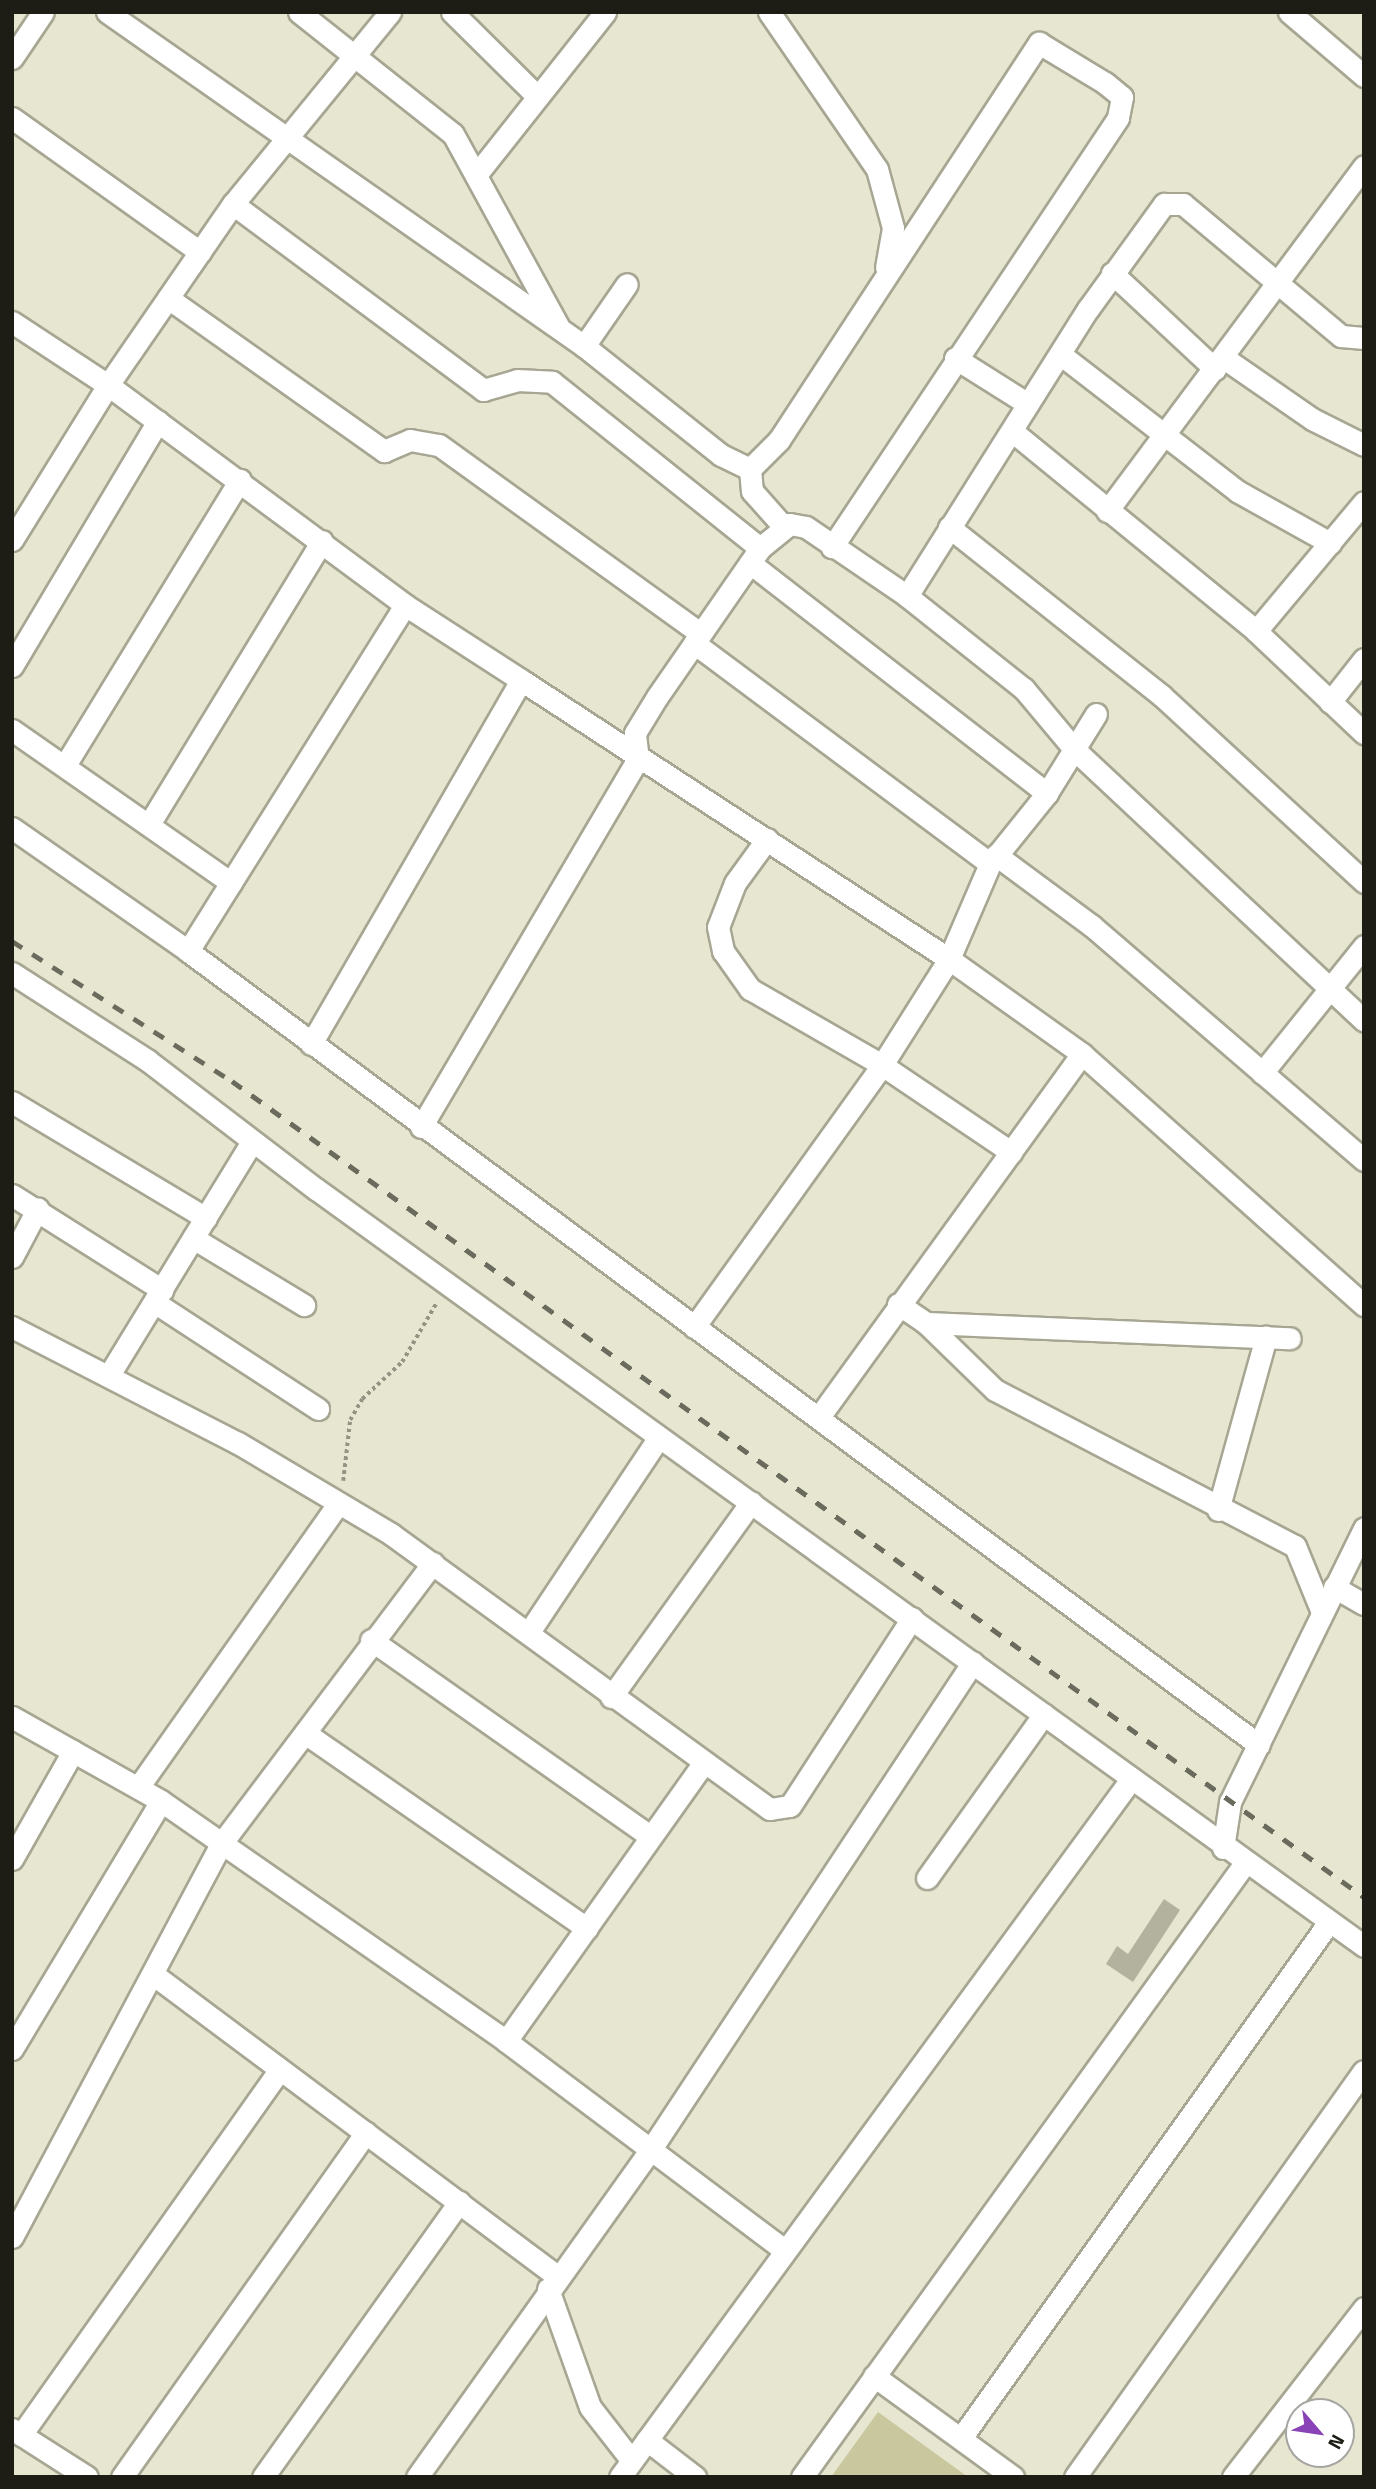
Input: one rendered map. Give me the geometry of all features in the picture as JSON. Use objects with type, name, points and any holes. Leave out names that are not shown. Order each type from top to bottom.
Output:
[{"type":"street","points":[[12,58],[43,12]]},
{"type":"street","points":[[107,12],[584,346],[721,455],[750,469]]},
{"type":"street","points":[[299,12],[453,134],[561,331]]},
{"type":"street","points":[[12,540],[108,385],[233,204],[390,12]]},
{"type":"street","points":[[452,12],[537,96]]},
{"type":"street","points":[[475,175],[605,12]]},
{"type":"street","points":[[769,12],[877,169],[893,228],[884,278]]},
{"type":"street","points":[[1289,12],[1364,76]]},
{"type":"street","points":[[750,469],[779,440],[1039,43],[1122,97],[1118,118],[955,358],[832,547]]},
{"type":"street","points":[[12,118],[200,252]]},
{"type":"street","points":[[1107,511],[1361,174]]},
{"type":"street","points":[[233,204],[484,390],[517,380],[552,382],[755,556],[1047,793]]},
{"type":"street","points":[[907,596],[1112,274],[1164,204],[1183,204],[1341,336],[1364,338]]},
{"type":"street","points":[[1112,274],[1219,364],[1312,419],[1364,445]]},
{"type":"street","points":[[584,346],[627,284]]},
{"type":"street","points":[[168,298],[384,451],[410,440],[439,445],[993,859],[1091,926],[1364,1160]]},
{"type":"street","points":[[12,322],[108,385],[240,480],[405,605],[949,959],[1082,1054],[1364,1305]]},
{"type":"street","points":[[1060,354],[1163,438],[1237,491],[1330,543]]},
{"type":"street","points":[[955,358],[1028,404]]},
{"type":"street","points":[[12,666],[158,421]]},
{"type":"street","points":[[1012,431],[1256,631],[1364,733]]},
{"type":"street","points":[[750,469],[752,491],[784,527]]},
{"type":"street","points":[[67,762],[240,480]]},
{"type":"street","points":[[1256,631],[1364,502]]},
{"type":"street","points":[[421,1127],[638,759],[635,733],[696,638],[755,556],[784,527],[806,527],[907,596],[1024,689],[1075,750],[1364,1020]]},
{"type":"street","points":[[949,527],[1162,696],[1364,882]]},
{"type":"street","points":[[151,821],[322,541]]},
{"type":"street","points":[[188,951],[405,605]]},
{"type":"street","points":[[1330,702],[1364,659]]},
{"type":"street","points":[[311,1044],[521,680]]},
{"type":"street","points":[[694,1327],[882,1065],[949,959],[993,859],[1047,793],[1096,714]]},
{"type":"street","points":[[12,730],[67,762],[151,821],[231,883]]},
{"type":"street","points":[[12,828],[188,951],[421,1127],[819,1417],[1259,1745]]},
{"type":"street","points":[[767,839],[735,883],[718,927],[723,951],[750,989],[882,1065],[1011,1152]]},
{"type":"street","points":[[1262,1073],[1364,946]]},
{"type":"street","points":[[12,973],[148,1060],[252,1142],[973,1662],[1223,1848],[1364,1946]]},
{"type":"street","points":[[819,1417],[898,1304],[1082,1054]]},
{"type":"street","points":[[12,1102],[206,1218]]},
{"type":"street","points":[[109,1375],[252,1142]]},
{"type":"street","points":[[12,1195],[38,1208],[318,1409]]},
{"type":"street","points":[[12,1257],[38,1208]]},
{"type":"street","points":[[193,1238],[304,1305]]},
{"type":"street","points":[[898,1304],[926,1323],[995,1390],[1218,1510],[1294,1546],[1322,1612]]},
{"type":"street","points":[[926,1323],[1290,1338]]},
{"type":"street","points":[[12,1327],[109,1375],[338,1504],[433,1563],[529,1632],[611,1697],[770,1809],[790,1806],[912,1618]]},
{"type":"street","points":[[1218,1510],[1266,1337]]},
{"type":"street","points":[[529,1632],[659,1437]]},
{"type":"street","points":[[611,1697],[751,1502]]},
{"type":"street","points":[[139,1786],[338,1504]]},
{"type":"street","points":[[1223,1848],[1230,1802],[1364,1528]]},
{"type":"street","points":[[12,2237],[154,1975],[221,1844],[371,1640],[433,1563]]},
{"type":"street","points":[[1334,1587],[1364,1604]]},
{"type":"street","points":[[371,1640],[650,1836]]},
{"type":"street","points":[[417,2477],[649,2152],[973,1662]]},
{"type":"street","points":[[927,1878],[1044,1714]]},
{"type":"street","points":[[12,1717],[139,1786],[161,1801],[506,2041],[649,2152],[783,2249]]},
{"type":"street","points":[[305,1733],[587,1927]]},
{"type":"street","points":[[12,1859],[73,1751]]},
{"type":"street","points":[[506,2041],[704,1762]]},
{"type":"street","points":[[154,1975],[459,2202],[553,2283],[590,2407],[626,2469],[783,2249],[1132,1778]]},
{"type":"street","points":[[12,2049],[161,1801]]},
{"type":"street","points":[[802,2477],[1245,1863]]},
{"type":"street","points":[[961,2438],[1329,1922]]},
{"type":"street","points":[[87,2477],[17,2432],[280,2069]]},
{"type":"street","points":[[1075,2477],[1364,2071]]},
{"type":"street","points":[[122,2477],[366,2133]]},
{"type":"street","points":[[263,2477],[459,2202]]},
{"type":"street","points":[[1233,2477],[1364,2308]]},
{"type":"street","points":[[874,2376],[1013,2477]]},
{"type":"street","points":[[647,2440],[695,2477]]},
{"type":"path","points":[[338,1504],[350,1420],[362,1399],[402,1362],[429,1310],[453,1285]]},
{"type":"shaded area","points":[[878,2412],[968,2477],[831,2477]]},
{"type":"building","points":[[1164,1899],[1180,1910],[1133,1982],[1106,1964],[1117,1946],[1128,1954]]},
{"type":"railway","points":[[12,941],[232,1081],[1364,1897]]}]
